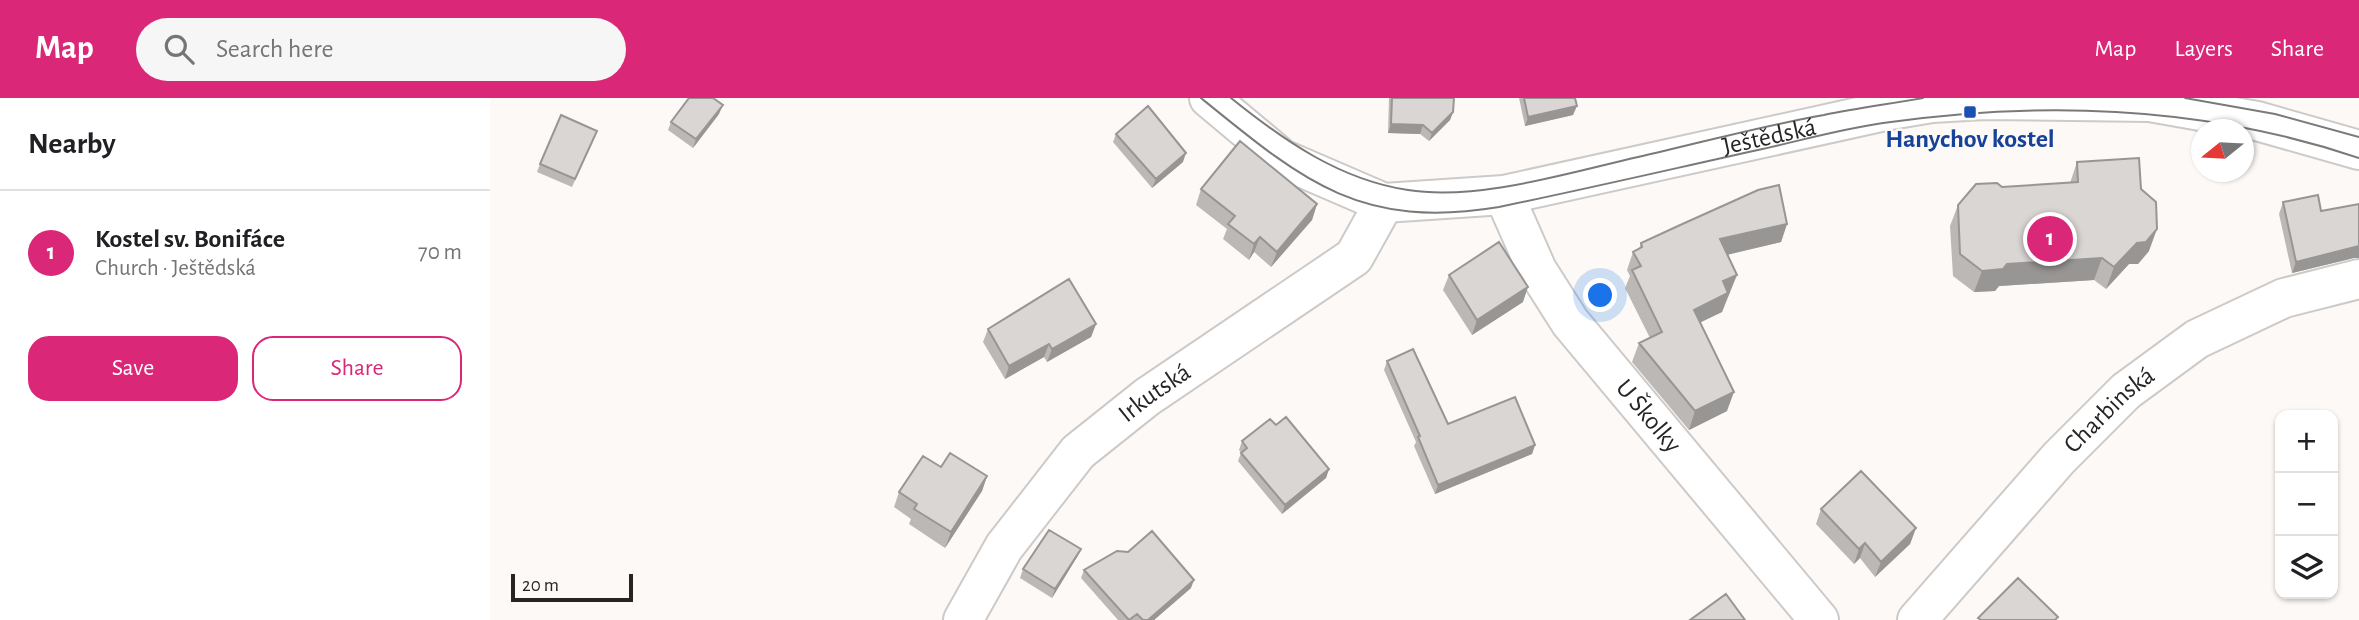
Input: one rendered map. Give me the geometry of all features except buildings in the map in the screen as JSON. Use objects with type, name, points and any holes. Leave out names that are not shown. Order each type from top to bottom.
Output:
[{"type":"street","name":"Ještědská","points":[[1209,98],[1282,159],[1384,203],[1504,195],[1890,110],[1932,103],[1984,100],[2150,102],[2257,121],[2359,149]]},
{"type":"street","name":"U Školky","points":[[1504,195],[1537,270],[1570,322],[1819,620]]},
{"type":"street","name":"Irkutská","points":[[963,620],[1003,547],[1078,452],[1147,397],[1354,257],[1384,203]]},
{"type":"street","name":"Charbinská","points":[[1917,620],[2059,458],[2126,391],[2197,339],[2284,299],[2359,279]]},
{"type":"tram line","points":[[1201,98],[1303,175],[1336,192],[1371,205],[1408,211],[1450,212],[1499,207],[1852,128],[2003,111],[2123,112],[2183,118],[2242,127],[2359,158]]},
{"type":"tram line","points":[[1231,98],[1271,129],[1336,168],[1383,185],[1435,192],[1464,192],[1523,184],[1777,124],[1923,98]]},
{"type":"tram line","points":[[2185,98],[2275,114],[2359,137]]},
{"type":"place","name":"Hanychov kostel","points":[[1970,112]]},
{"type":"place","name":"Kostel sv. Bonifáce","points":[[2050,239]]}]
